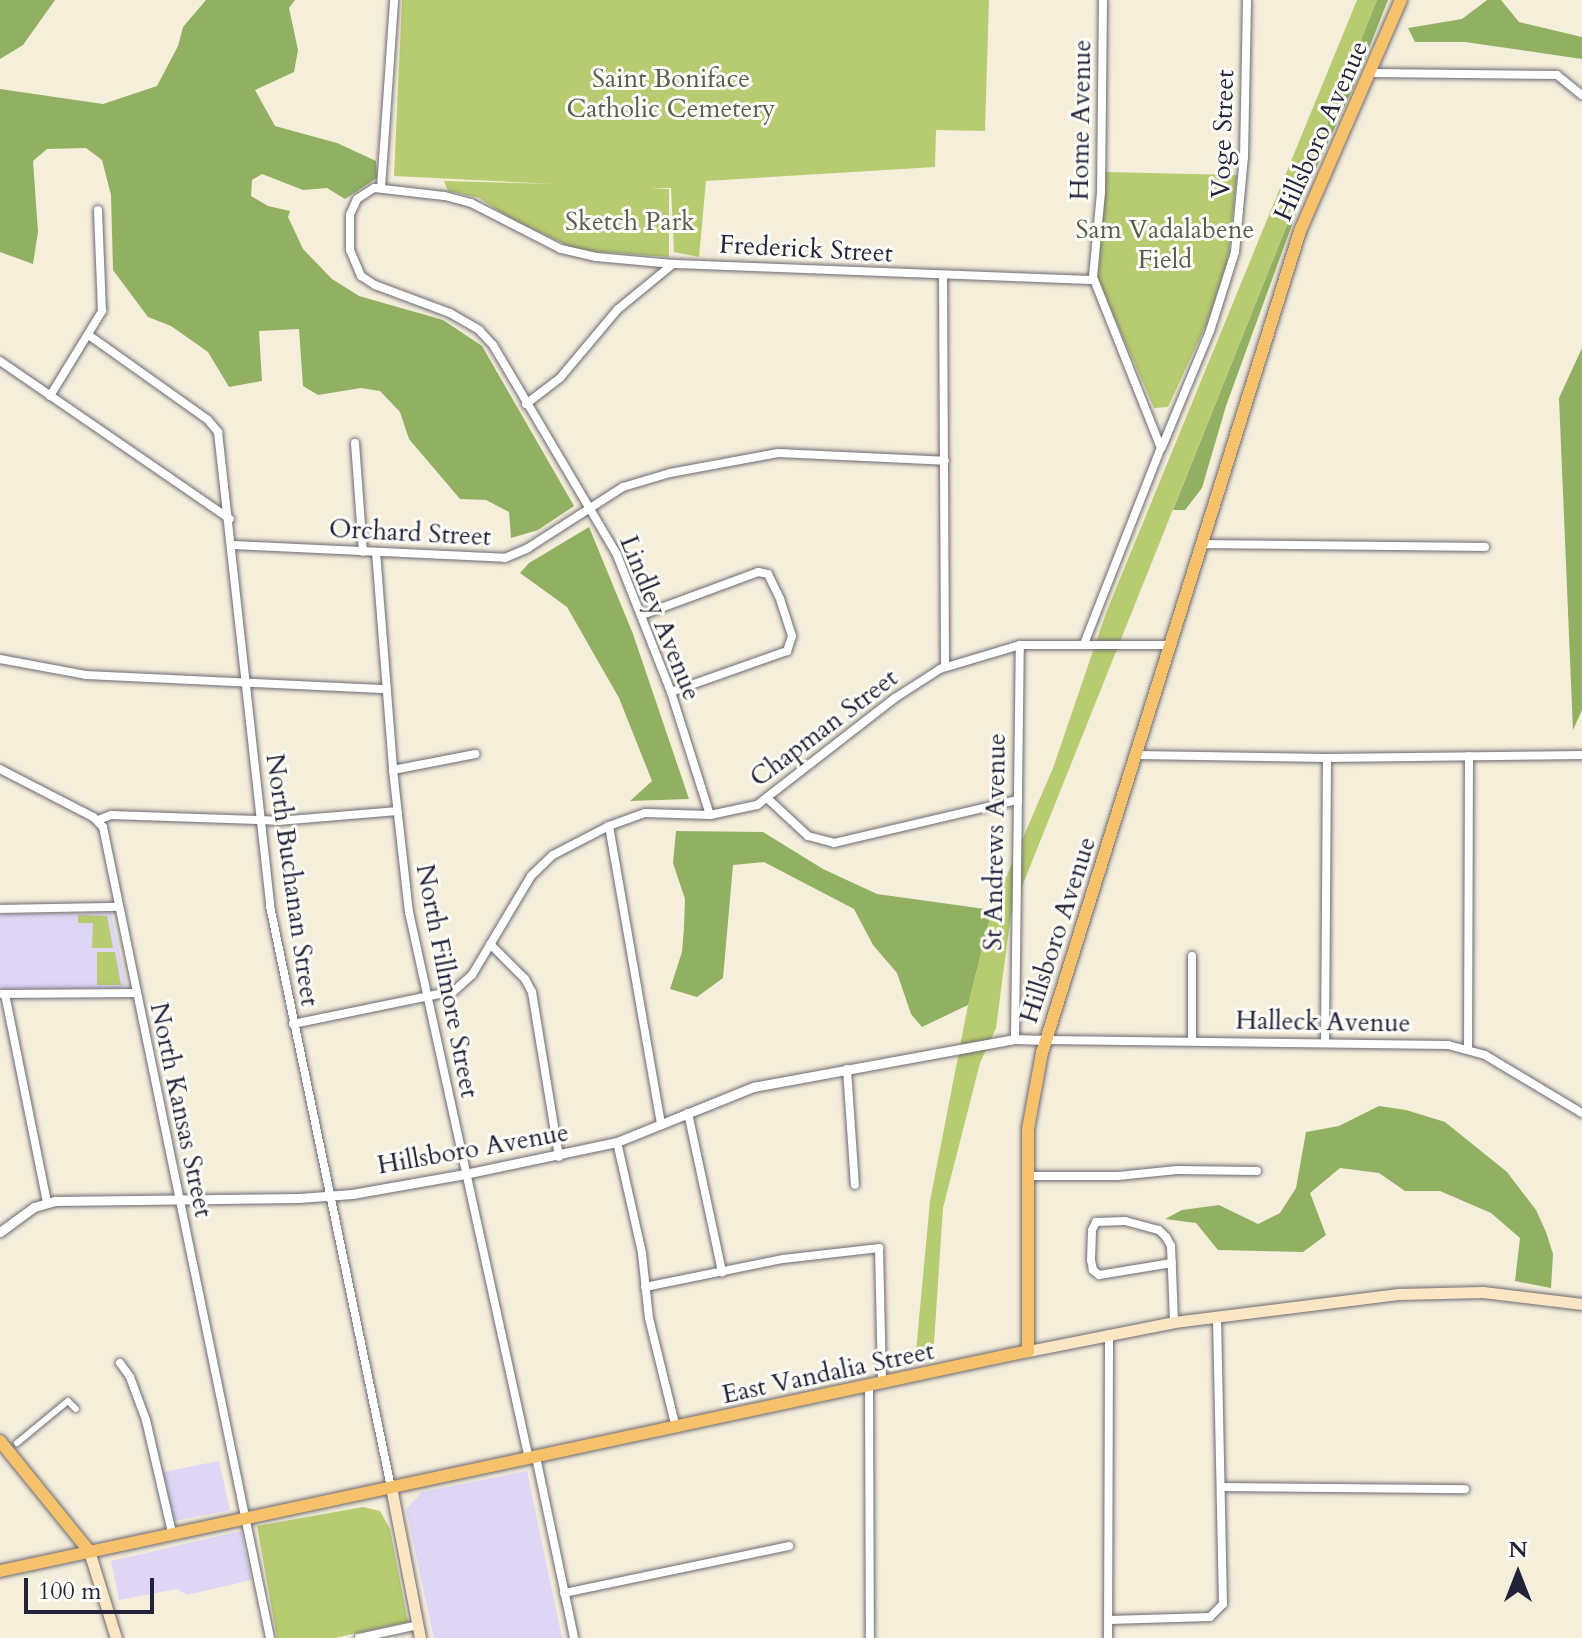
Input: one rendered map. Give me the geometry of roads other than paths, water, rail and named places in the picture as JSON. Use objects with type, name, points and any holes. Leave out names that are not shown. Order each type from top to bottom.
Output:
[{"type":"main road","name":"Hillsboro Avenue","points":[[1046,1040],[1300,231],[1401,0]]},
{"type":"main road","points":[[1028,1351],[1028,1176],[1033,1086],[1046,1040]]},
{"type":"main road","name":"East Vandalia Street","points":[[0,1571],[1174,1322],[1445,1292],[1512,1294],[1582,1304]]},
{"type":"main road","points":[[0,1441],[89,1551],[116,1638]]},
{"type":"main road","points":[[391,1487],[420,1638]]},
{"type":"street","points":[[381,188],[394,0]]},
{"type":"street","name":"Home Avenue","points":[[1103,0],[1101,192],[1093,280],[1161,448]]},
{"type":"street","name":"Voge Street","points":[[1161,448],[1210,331],[1235,252],[1244,157],[1247,0]]},
{"type":"street","points":[[1371,73],[1557,75],[1582,95]]},
{"type":"street","name":"Frederick Street","points":[[381,188],[458,199],[545,242],[578,254],[673,264],[1093,280]]},
{"type":"street","name":"Lindley Avenue","points":[[381,188],[360,196],[353,206],[349,236],[357,270],[375,285],[427,301],[479,330],[493,345],[617,555],[671,692],[710,815]]},
{"type":"street","points":[[50,396],[90,336],[103,306],[98,210]]},
{"type":"street","points":[[526,404],[560,378],[618,309],[673,264]]},
{"type":"street","points":[[943,276],[945,667]]},
{"type":"street","name":"North Buchanan Street","points":[[90,336],[215,425],[220,440],[270,906],[391,1487]]},
{"type":"street","points":[[0,361],[230,519]]},
{"type":"street","points":[[355,443],[363,552]]},
{"type":"street","points":[[1084,644],[1161,448]]},
{"type":"street","name":"Orchard Street","points":[[233,545],[505,558],[636,481],[765,454],[945,461]]},
{"type":"street","points":[[1202,544],[1485,547]]},
{"type":"street","name":"North Fillmore Street","points":[[376,552],[393,770],[407,898],[465,1174],[574,1638]]},
{"type":"street","points":[[642,615],[758,572],[771,578],[786,614],[792,636],[789,649],[784,653],[671,692]]},
{"type":"street","name":"Chapman Street","points":[[293,1024],[428,999],[463,985],[531,876],[553,855],[609,826],[657,811],[710,815],[742,811],[767,798],[895,698],[945,667],[1020,645],[1170,645]]},
{"type":"street","name":"St Andrews Avenue","points":[[1015,1039],[1020,645]]},
{"type":"street","points":[[0,659],[86,675],[387,689]]},
{"type":"street","points":[[393,770],[475,754]]},
{"type":"street","points":[[1137,755],[1327,758],[1582,755]]},
{"type":"street","points":[[1468,1048],[1469,756]]},
{"type":"street","points":[[1325,1043],[1327,758]]},
{"type":"street","points":[[0,769],[98,820],[111,815],[260,821],[397,811]]},
{"type":"street","points":[[767,798],[808,836],[834,843],[1018,800]]},
{"type":"street","name":"North Kansas Street","points":[[98,820],[103,827],[270,1638]]},
{"type":"street","points":[[609,826],[661,1125]]},
{"type":"street","points":[[0,909],[119,907]]},
{"type":"street","points":[[490,944],[518,971],[532,992],[559,1157]]},
{"type":"street","points":[[1192,956],[1192,1040]]},
{"type":"street","points":[[47,1202],[3,994],[137,993]]},
{"type":"street","name":"Hillsboro Avenue","points":[[0,1232],[23,1213],[47,1202],[329,1196],[559,1157],[617,1142],[753,1087],[1015,1039],[1046,1040]]},
{"type":"street","name":"Halleck Avenue","points":[[1046,1040],[1192,1040],[1468,1048],[1512,1070],[1582,1113]]},
{"type":"street","points":[[847,1069],[855,1185]]},
{"type":"street","points":[[688,1113],[722,1272]]},
{"type":"street","points":[[617,1142],[642,1253],[649,1318],[676,1428]]},
{"type":"street","points":[[1028,1176],[1118,1176],[1177,1170],[1257,1171]]},
{"type":"street","points":[[1172,1263],[1099,1275],[1093,1270],[1091,1260],[1092,1230],[1096,1222],[1125,1221],[1159,1230],[1171,1246],[1172,1263],[1174,1322]]},
{"type":"street","points":[[645,1287],[783,1259],[879,1248],[870,1638]]},
{"type":"street","points":[[1109,1620],[1210,1617],[1223,1604],[1217,1316]]},
{"type":"street","points":[[1108,1638],[1109,1334]]},
{"type":"street","points":[[120,1363],[130,1377],[146,1420],[172,1533]]},
{"type":"street","points":[[17,1443],[68,1401],[76,1409]]},
{"type":"street","points":[[1222,1487],[1465,1489]]},
{"type":"street","points":[[564,1593],[789,1546]]},
{"type":"street","points":[[359,1638],[418,1625]]},
{"type":"park label","name":"Saint Boniface Catholic Cemetery","points":[[671,94]]},
{"type":"park label","name":"Sketch Park","points":[[630,222]]},
{"type":"park label","name":"Sam Vadalabene Field","points":[[1165,245]]}]
